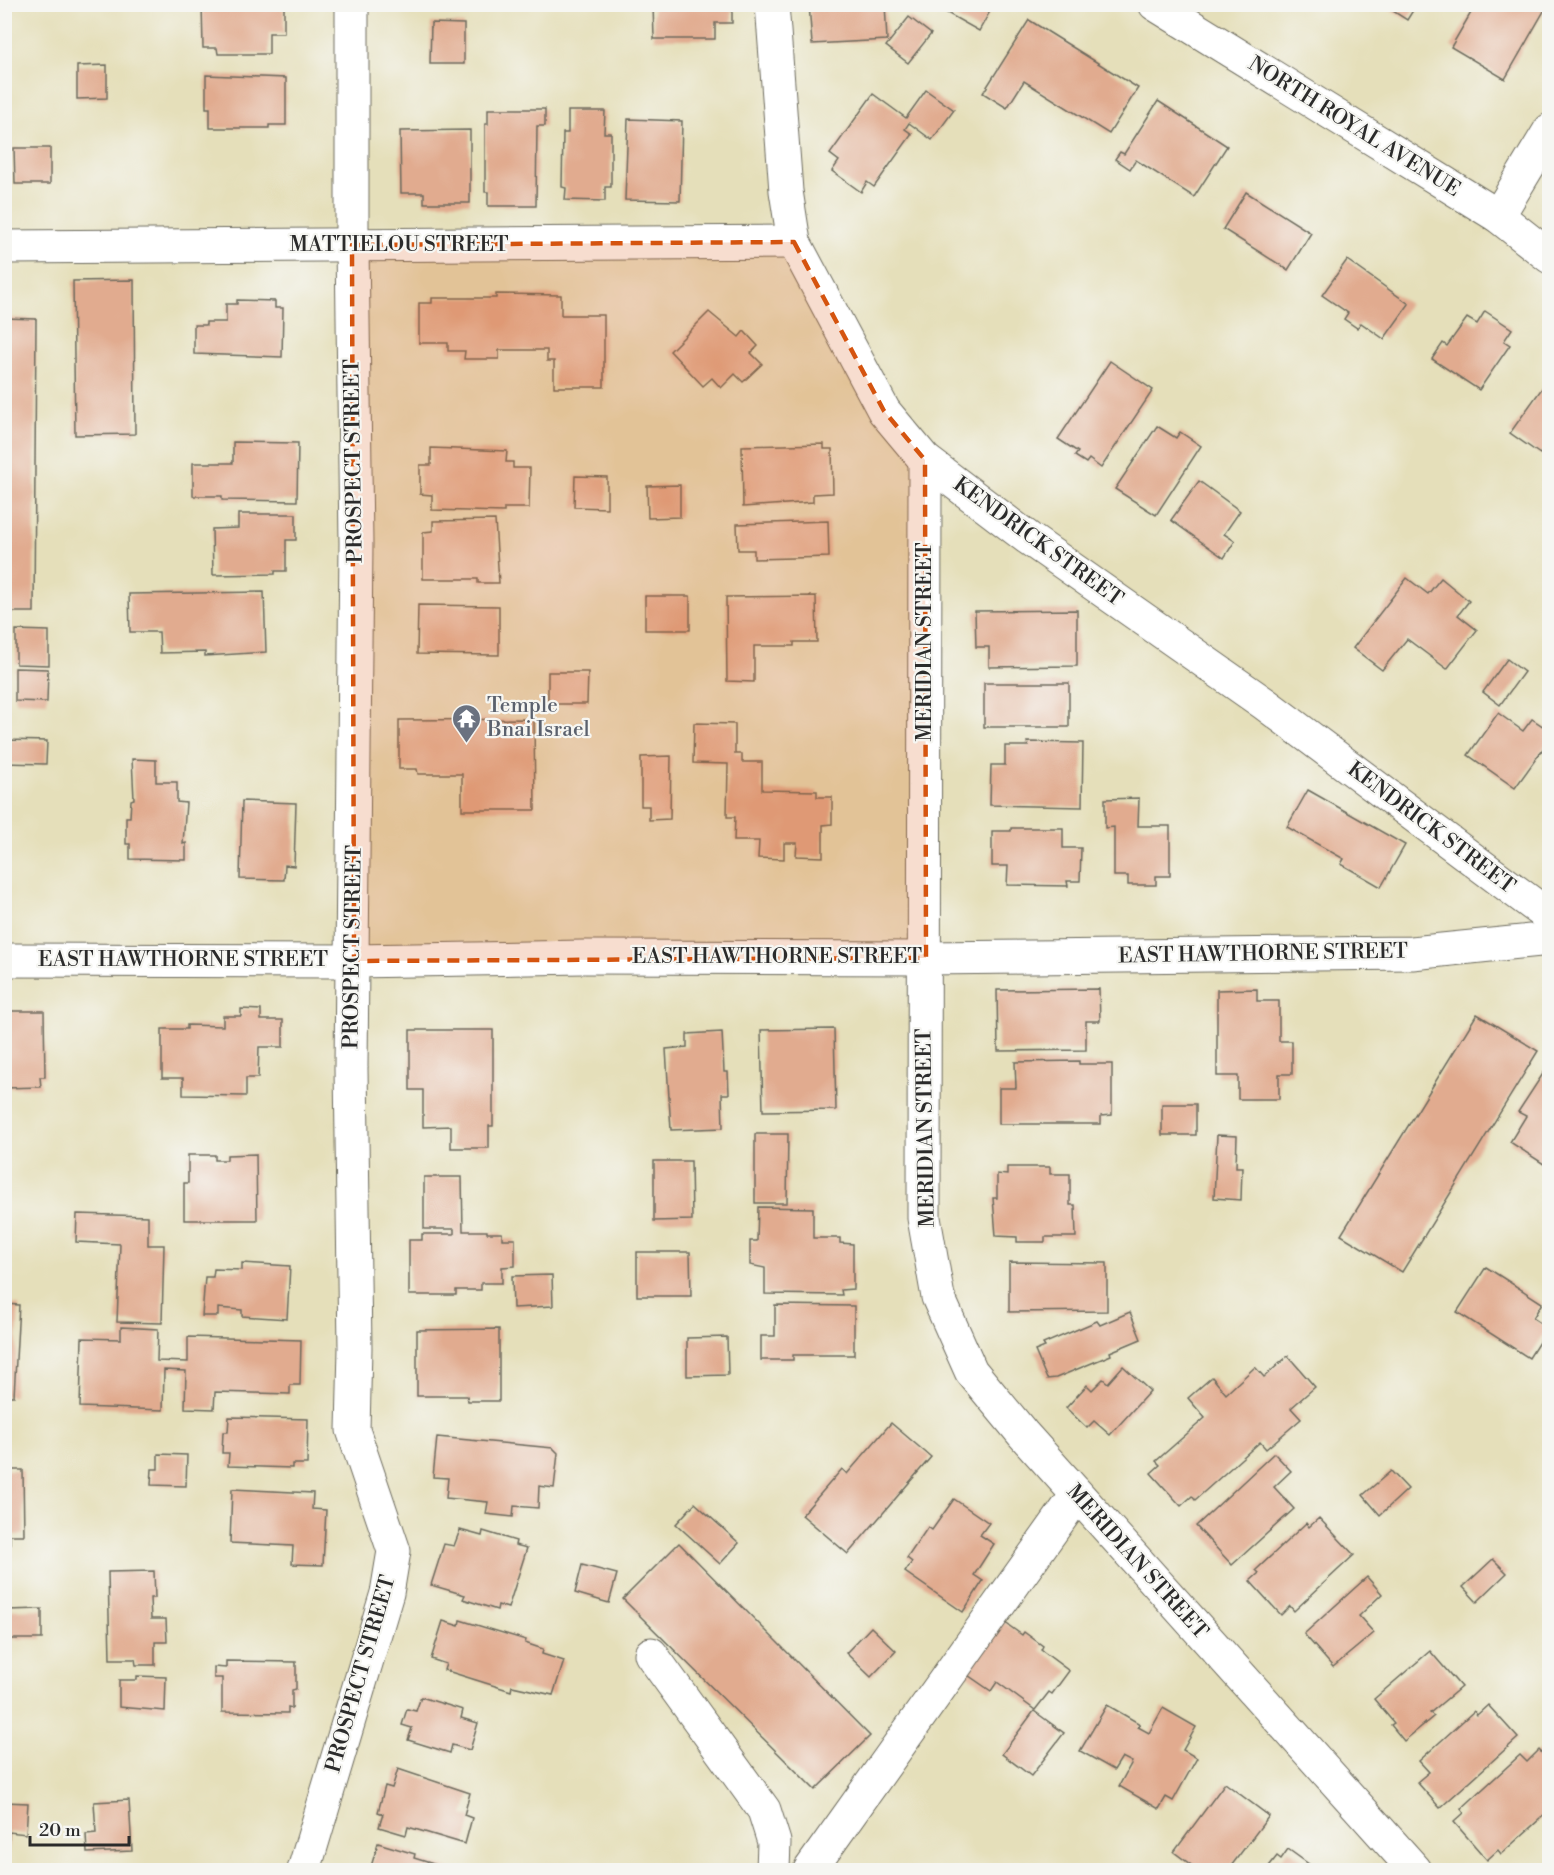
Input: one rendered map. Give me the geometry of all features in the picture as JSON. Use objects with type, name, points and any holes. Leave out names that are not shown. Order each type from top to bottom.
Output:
[{"type":"street","name":"PROSPECT STREET","points":[[304,1870],[387,1593],[394,1551],[353,1430],[355,1348],[351,1068],[354,961],[356,543],[352,4]]},
{"type":"street","name":"KENDRICK STREET","points":[[772,4],[786,191],[794,242],[884,411],[925,460],[1028,538],[1266,704],[1550,917]]},
{"type":"street","name":"NORTH ROYAL AVENUE","points":[[1155,4],[1498,216],[1550,257]]},
{"type":"street","points":[[1498,216],[1550,130]]},
{"type":"street","name":"MATTIELOU STREET","points":[[4,247],[794,242]]},
{"type":"street","name":"MERIDIAN STREET","points":[[925,460],[926,958],[922,1095],[924,1218],[938,1297],[971,1371],[1077,1495],[1416,1870]]},
{"type":"street","name":"EAST HAWTHORNE STREET","points":[[4,960],[354,961],[583,957],[926,958],[1412,953],[1550,939]]},
{"type":"street","points":[[810,1870],[1077,1495]]},
{"type":"street","points":[[651,1654],[764,1810],[774,1842],[773,1870]]},
{"type":"highlighted area","points":[[794,242],[884,411],[925,460],[926,958],[354,961],[352,245]]},
{"type":"building","points":[[202,4],[284,4],[284,33],[269,33],[269,54],[218,54],[217,48],[203,48]]},
{"type":"building","points":[[653,4],[732,4],[732,23],[715,23],[715,39],[654,39]]},
{"type":"building","points":[[809,4],[885,4],[887,40],[812,44]]},
{"type":"building","points":[[931,4],[994,4],[979,31]]},
{"type":"building","points":[[1382,4],[1417,4],[1407,20]]},
{"type":"building","points":[[1476,4],[1548,4],[1505,79],[1451,47]]},
{"type":"building","points":[[909,17],[931,34],[908,63],[886,46]]},
{"type":"building","points":[[1029,20],[1138,88],[1109,134],[1024,81],[1007,108],[983,93]]},
{"type":"building","points":[[431,23],[464,24],[464,64],[430,64]]},
{"type":"building","points":[[107,65],[107,98],[77,99],[77,66]]},
{"type":"building","points":[[206,75],[286,78],[286,125],[269,125],[269,128],[210,128],[210,108],[206,108]]},
{"type":"building","points":[[926,90],[954,110],[932,140],[909,123],[905,129],[912,134],[874,187],[867,182],[861,192],[832,171],[839,161],[830,154],[873,94],[906,118]]},
{"type":"building","points":[[1158,101],[1227,146],[1194,197],[1136,160],[1130,169],[1115,159],[1120,152],[1124,154]]},
{"type":"building","points":[[488,109],[545,109],[545,126],[537,126],[536,206],[488,206],[488,192],[485,192],[485,124],[488,124]]},
{"type":"building","points":[[568,111],[605,111],[604,133],[611,133],[611,187],[605,187],[605,201],[565,200],[566,188],[562,187],[563,133],[568,133]]},
{"type":"building","points":[[628,119],[682,121],[680,201],[625,200]]},
{"type":"building","points":[[470,130],[470,203],[424,203],[424,193],[401,193],[400,131]]},
{"type":"building","points":[[14,148],[50,148],[50,184],[15,184]]},
{"type":"building","points":[[1246,192],[1311,233],[1288,270],[1223,229]]},
{"type":"building","points":[[1347,260],[1409,304],[1384,339],[1361,323],[1357,328],[1344,319],[1348,313],[1322,295]]},
{"type":"building","points":[[134,280],[135,434],[75,435],[73,281]]},
{"type":"building","points":[[496,294],[561,295],[561,315],[604,315],[604,387],[554,387],[554,361],[547,361],[547,350],[499,350],[499,359],[464,359],[465,351],[448,351],[448,343],[419,343],[419,303],[432,303],[432,298],[496,298]]},
{"type":"building","points":[[237,300],[275,301],[275,308],[283,308],[282,357],[194,354],[194,325],[206,325],[206,322],[226,322],[226,304],[237,304]]},
{"type":"building","points":[[1485,311],[1512,329],[1504,341],[1510,345],[1479,390],[1432,359],[1443,343],[1447,346],[1467,318],[1477,324]]},
{"type":"building","points":[[709,312],[739,337],[744,331],[758,346],[751,353],[762,364],[743,382],[735,374],[721,388],[712,378],[703,386],[670,351]]},
{"type":"building","points":[[4,318],[36,319],[34,612],[4,612]]},
{"type":"building","points":[[1110,361],[1153,390],[1101,468],[1089,459],[1086,463],[1075,456],[1078,452],[1058,439]]},
{"type":"building","points":[[1550,377],[1550,441],[1540,454],[1510,433]]},
{"type":"building","points":[[1157,426],[1176,438],[1180,432],[1201,446],[1156,515],[1115,489]]},
{"type":"building","points":[[233,442],[298,443],[297,501],[222,500],[222,496],[193,496],[193,463],[233,463]]},
{"type":"building","points":[[824,444],[824,449],[832,449],[833,493],[813,494],[813,502],[743,507],[742,446]]},
{"type":"building","points":[[431,448],[507,451],[506,462],[513,462],[513,468],[530,468],[529,508],[504,508],[504,512],[432,510],[432,495],[420,494],[420,465],[431,465]]},
{"type":"building","points":[[575,476],[607,477],[607,508],[574,507]]},
{"type":"building","points":[[1199,481],[1240,511],[1224,534],[1235,541],[1224,558],[1171,520]]},
{"type":"building","points":[[680,485],[680,517],[648,518],[647,486]]},
{"type":"building","points":[[238,514],[296,514],[296,540],[286,540],[286,571],[275,571],[275,574],[213,575],[212,529],[238,528]]},
{"type":"building","points":[[495,520],[499,583],[478,583],[478,579],[423,579],[423,532],[433,531],[433,521]]},
{"type":"building","points":[[828,521],[829,557],[754,559],[754,550],[738,550],[737,524]]},
{"type":"building","points":[[1407,578],[1428,594],[1441,578],[1469,601],[1458,615],[1477,630],[1447,669],[1407,639],[1382,670],[1353,648]]},
{"type":"building","points":[[264,592],[266,652],[205,656],[205,652],[160,653],[159,632],[130,632],[129,594]]},
{"type":"building","points":[[645,596],[690,596],[690,630],[645,630]]},
{"type":"building","points":[[816,596],[817,642],[794,642],[794,646],[754,646],[754,682],[727,681],[726,597]]},
{"type":"building","points":[[418,605],[499,606],[499,655],[417,654]]},
{"type":"building","points":[[1077,610],[1077,666],[989,667],[989,647],[976,647],[975,611]]},
{"type":"building","points":[[16,630],[49,631],[49,665],[16,664]]},
{"type":"building","points":[[1507,659],[1524,672],[1500,705],[1483,692]]},
{"type":"building","points":[[15,668],[48,669],[47,702],[15,701]]},
{"type":"building","points":[[548,672],[588,672],[587,704],[548,704]]},
{"type":"building","points":[[984,683],[1069,683],[1069,727],[984,727]]},
{"type":"building","points":[[1498,713],[1523,731],[1532,719],[1550,731],[1550,739],[1515,788],[1468,755]]},
{"type":"building","name":"Temple Bnai Israel","points":[[534,719],[535,810],[462,810],[462,774],[418,774],[417,769],[399,769],[399,720]]},
{"type":"building","points":[[694,723],[735,724],[735,754],[742,754],[742,762],[762,762],[762,790],[817,791],[817,797],[832,797],[832,824],[823,825],[823,857],[796,856],[797,843],[784,843],[784,859],[758,858],[759,841],[734,841],[735,817],[727,817],[728,764],[693,763]]},
{"type":"building","points":[[4,740],[47,741],[46,764],[4,763]]},
{"type":"building","points":[[1027,742],[1083,743],[1082,807],[990,805],[991,765],[1005,765],[1005,746],[1028,746]]},
{"type":"building","points":[[671,756],[670,819],[649,820],[649,806],[641,806],[641,757]]},
{"type":"building","points":[[132,759],[156,760],[156,782],[177,782],[177,802],[186,803],[183,844],[186,843],[186,860],[130,859],[130,844],[126,844],[126,817],[130,817],[131,800],[134,799]]},
{"type":"building","points":[[1308,790],[1405,845],[1381,887],[1341,864],[1344,859],[1287,827]]},
{"type":"building","points":[[1139,798],[1138,826],[1170,826],[1170,876],[1156,876],[1156,885],[1128,885],[1128,876],[1114,876],[1114,827],[1105,828],[1105,799]]},
{"type":"building","points":[[242,801],[296,803],[294,866],[285,865],[284,880],[240,879]]},
{"type":"building","points":[[1011,828],[1063,828],[1063,848],[1081,848],[1080,881],[1067,881],[1068,886],[1007,885],[1008,866],[992,866],[992,831],[1011,831]]},
{"type":"building","points":[[1099,989],[1100,1021],[1086,1021],[1086,1050],[998,1051],[997,990]]},
{"type":"building","points":[[1257,989],[1257,1001],[1279,1001],[1279,1041],[1292,1041],[1292,1074],[1279,1074],[1279,1099],[1238,1099],[1238,1076],[1217,1076],[1217,990]]},
{"type":"building","points":[[11,1008],[11,1011],[44,1011],[45,1077],[40,1077],[41,1087],[4,1088],[4,1009]]},
{"type":"building","points":[[241,1009],[261,1010],[261,1020],[283,1020],[283,1047],[259,1047],[258,1078],[246,1078],[246,1096],[183,1095],[183,1078],[162,1078],[162,1029],[187,1029],[187,1025],[223,1026],[223,1016],[241,1016]]},
{"type":"building","points":[[1477,1014],[1538,1051],[1402,1272],[1341,1235]]},
{"type":"building","points":[[834,1029],[836,1110],[763,1111],[761,1030]]},
{"type":"building","points":[[410,1030],[493,1030],[493,1126],[489,1126],[489,1148],[451,1148],[451,1126],[423,1127],[423,1090],[410,1090]]},
{"type":"building","points":[[722,1032],[724,1072],[728,1072],[729,1094],[722,1094],[723,1128],[671,1130],[666,1049],[687,1047],[687,1034]]},
{"type":"building","points":[[1079,1061],[1079,1064],[1112,1064],[1112,1115],[1101,1116],[1101,1124],[999,1124],[999,1088],[1016,1088],[1015,1062]]},
{"type":"building","points":[[1550,1063],[1550,1168],[1510,1142],[1526,1116],[1518,1112]]},
{"type":"building","points":[[1162,1104],[1196,1104],[1196,1135],[1162,1135]]},
{"type":"building","points":[[755,1134],[788,1134],[787,1203],[755,1203]]},
{"type":"building","points":[[1217,1135],[1237,1136],[1236,1167],[1242,1167],[1241,1200],[1214,1198]]},
{"type":"building","points":[[256,1154],[257,1220],[184,1220],[184,1183],[188,1183],[188,1155],[215,1155],[215,1160],[227,1160],[227,1155]]},
{"type":"building","points":[[654,1161],[691,1161],[692,1220],[654,1221]]},
{"type":"building","points":[[1007,1167],[1050,1167],[1050,1174],[1070,1174],[1070,1205],[1075,1205],[1076,1237],[1045,1237],[1045,1242],[1017,1242],[1017,1237],[996,1236],[993,1198],[997,1198],[997,1174],[1007,1175]]},
{"type":"building","points":[[424,1177],[462,1177],[463,1231],[502,1233],[502,1239],[515,1239],[515,1266],[502,1267],[502,1283],[481,1283],[481,1290],[456,1290],[456,1295],[409,1295],[409,1240],[422,1240],[422,1234],[454,1234],[454,1229],[424,1229]]},
{"type":"building","points":[[758,1207],[813,1208],[813,1238],[840,1238],[840,1243],[853,1244],[853,1289],[841,1290],[842,1295],[765,1294],[765,1268],[750,1265],[750,1241],[757,1241]]},
{"type":"building","points":[[77,1214],[148,1216],[148,1245],[164,1245],[162,1323],[117,1322],[120,1244],[76,1242]]},
{"type":"building","points":[[637,1252],[690,1252],[691,1296],[637,1296]]},
{"type":"building","points":[[1009,1262],[1107,1263],[1107,1311],[1009,1312]]},
{"type":"building","points":[[242,1263],[290,1266],[287,1319],[242,1316],[242,1310],[218,1308],[218,1316],[202,1316],[205,1277],[213,1277],[214,1269],[242,1270]]},
{"type":"building","points":[[1486,1267],[1542,1303],[1533,1318],[1548,1328],[1529,1358],[1457,1312]]},
{"type":"building","points":[[552,1275],[553,1306],[513,1308],[512,1276]]},
{"type":"building","points":[[4,1304],[19,1305],[14,1396],[4,1396]]},
{"type":"building","points":[[775,1305],[854,1306],[854,1355],[793,1355],[793,1360],[761,1360],[761,1336],[775,1336]]},
{"type":"building","points":[[1130,1312],[1141,1339],[1110,1352],[1111,1355],[1056,1378],[1047,1379],[1035,1351],[1045,1347],[1043,1344],[1097,1321],[1100,1325]]},
{"type":"building","points":[[121,1327],[158,1329],[157,1361],[188,1362],[188,1337],[301,1340],[300,1385],[290,1385],[290,1394],[215,1392],[214,1409],[185,1408],[186,1371],[164,1370],[163,1410],[80,1407],[82,1338],[121,1339]]},
{"type":"building","points":[[499,1329],[499,1401],[468,1401],[467,1396],[417,1396],[417,1330]]},
{"type":"building","points":[[727,1337],[728,1375],[687,1376],[687,1338]]},
{"type":"building","points":[[1288,1356],[1315,1387],[1291,1408],[1301,1419],[1266,1449],[1260,1442],[1195,1500],[1192,1496],[1181,1506],[1151,1473],[1160,1465],[1156,1461],[1205,1418],[1188,1398],[1212,1377],[1226,1394],[1255,1367],[1264,1377]]},
{"type":"building","points":[[1123,1366],[1150,1391],[1110,1435],[1094,1421],[1087,1428],[1066,1408],[1087,1385],[1092,1390],[1103,1379],[1108,1383]]},
{"type":"building","points":[[229,1417],[308,1419],[307,1464],[292,1464],[292,1468],[228,1466],[229,1453],[222,1453],[223,1432],[228,1432]]},
{"type":"building","points":[[891,1423],[931,1457],[848,1554],[802,1515],[842,1469],[847,1474]]},
{"type":"building","points":[[437,1437],[553,1448],[558,1453],[554,1488],[539,1486],[538,1508],[514,1506],[513,1517],[486,1514],[488,1502],[446,1498],[448,1478],[433,1477]]},
{"type":"building","points":[[1274,1453],[1291,1471],[1274,1487],[1294,1509],[1232,1565],[1196,1526]]},
{"type":"building","points":[[158,1454],[187,1455],[186,1486],[151,1485],[152,1469],[158,1469]]},
{"type":"building","points":[[4,1470],[23,1470],[24,1535],[10,1535],[10,1560],[4,1561]]},
{"type":"building","points":[[1391,1471],[1408,1489],[1380,1515],[1363,1495]]},
{"type":"building","points":[[232,1489],[313,1493],[312,1509],[326,1510],[323,1565],[292,1564],[293,1546],[230,1543]]},
{"type":"building","points":[[954,1499],[989,1523],[980,1535],[994,1544],[974,1575],[983,1581],[963,1612],[905,1572],[912,1562],[907,1558],[928,1527],[932,1530]]},
{"type":"building","points":[[695,1503],[739,1543],[720,1564],[676,1524]]},
{"type":"building","points":[[1319,1518],[1354,1555],[1294,1611],[1290,1606],[1281,1615],[1250,1581],[1259,1573],[1256,1570],[1306,1523],[1309,1527]]},
{"type":"building","points":[[460,1530],[482,1536],[483,1531],[516,1541],[515,1545],[527,1548],[508,1608],[498,1605],[497,1610],[463,1599],[465,1595],[431,1585],[444,1544],[454,1546]]},
{"type":"building","points":[[679,1543],[870,1736],[815,1790],[623,1599]]},
{"type":"building","points":[[1493,1559],[1507,1573],[1477,1602],[1463,1587]]},
{"type":"building","points":[[582,1565],[617,1574],[609,1603],[575,1593]]},
{"type":"building","points":[[154,1571],[155,1598],[150,1598],[151,1619],[166,1619],[167,1642],[155,1642],[155,1665],[136,1665],[135,1659],[110,1659],[108,1572]]},
{"type":"building","points":[[1367,1577],[1382,1594],[1359,1616],[1374,1633],[1333,1667],[1304,1634]]},
{"type":"building","points":[[42,1609],[42,1639],[7,1639],[6,1610]]},
{"type":"building","points":[[997,1617],[1022,1635],[1024,1632],[1043,1646],[1041,1650],[1069,1671],[1052,1694],[1049,1692],[1035,1710],[997,1682],[991,1691],[962,1671]]},
{"type":"building","points":[[460,1620],[526,1640],[525,1643],[543,1649],[542,1654],[564,1661],[553,1695],[512,1686],[511,1691],[444,1670],[446,1664],[431,1659],[443,1621],[459,1626]]},
{"type":"building","points":[[871,1627],[896,1651],[871,1677],[846,1653]]},
{"type":"building","points":[[1430,1651],[1461,1687],[1430,1713],[1434,1716],[1404,1741],[1391,1725],[1394,1723],[1374,1699]]},
{"type":"building","points":[[226,1661],[296,1662],[296,1689],[292,1690],[292,1708],[288,1707],[288,1713],[222,1712],[222,1678],[214,1678],[214,1667],[226,1668]]},
{"type":"building","points":[[137,1676],[166,1677],[165,1711],[119,1707],[119,1680],[137,1680]]},
{"type":"building","points":[[421,1697],[463,1710],[461,1718],[478,1723],[470,1750],[452,1745],[450,1753],[408,1740],[412,1728],[402,1725],[407,1709],[416,1711]]},
{"type":"building","points":[[1107,1705],[1140,1724],[1138,1727],[1149,1733],[1163,1708],[1196,1727],[1183,1750],[1197,1758],[1173,1801],[1166,1797],[1159,1809],[1119,1786],[1132,1762],[1122,1757],[1114,1770],[1080,1751]]},
{"type":"building","points":[[1488,1705],[1518,1738],[1440,1808],[1417,1782],[1429,1772],[1419,1761],[1474,1711],[1477,1715]]},
{"type":"building","points":[[1034,1711],[1064,1733],[1031,1776],[1002,1754]]},
{"type":"building","points":[[1539,1750],[1550,1762],[1550,1810],[1501,1854],[1498,1850],[1487,1860],[1454,1822],[1464,1813],[1461,1809],[1520,1755],[1527,1762]]},
{"type":"building","points":[[398,1769],[470,1793],[464,1815],[472,1818],[465,1844],[408,1827],[406,1835],[379,1827],[383,1814],[378,1812],[385,1786],[392,1788]]},
{"type":"building","points":[[1225,1783],[1269,1816],[1228,1870],[1198,1870],[1174,1852]]},
{"type":"building","points":[[129,1800],[132,1851],[87,1853],[86,1834],[96,1833],[94,1802]]},
{"type":"building","points":[[4,1802],[28,1803],[26,1834],[9,1832],[7,1870],[4,1870]]},
{"type":"building","points":[[378,1843],[415,1854],[414,1858],[453,1870],[370,1870]]},
{"type":"building","points":[[1288,1849],[1317,1870],[1266,1870],[1277,1856],[1281,1859]]},
{"type":"place","name":"Temple Bnai Israel","points":[[466,744]]}]
